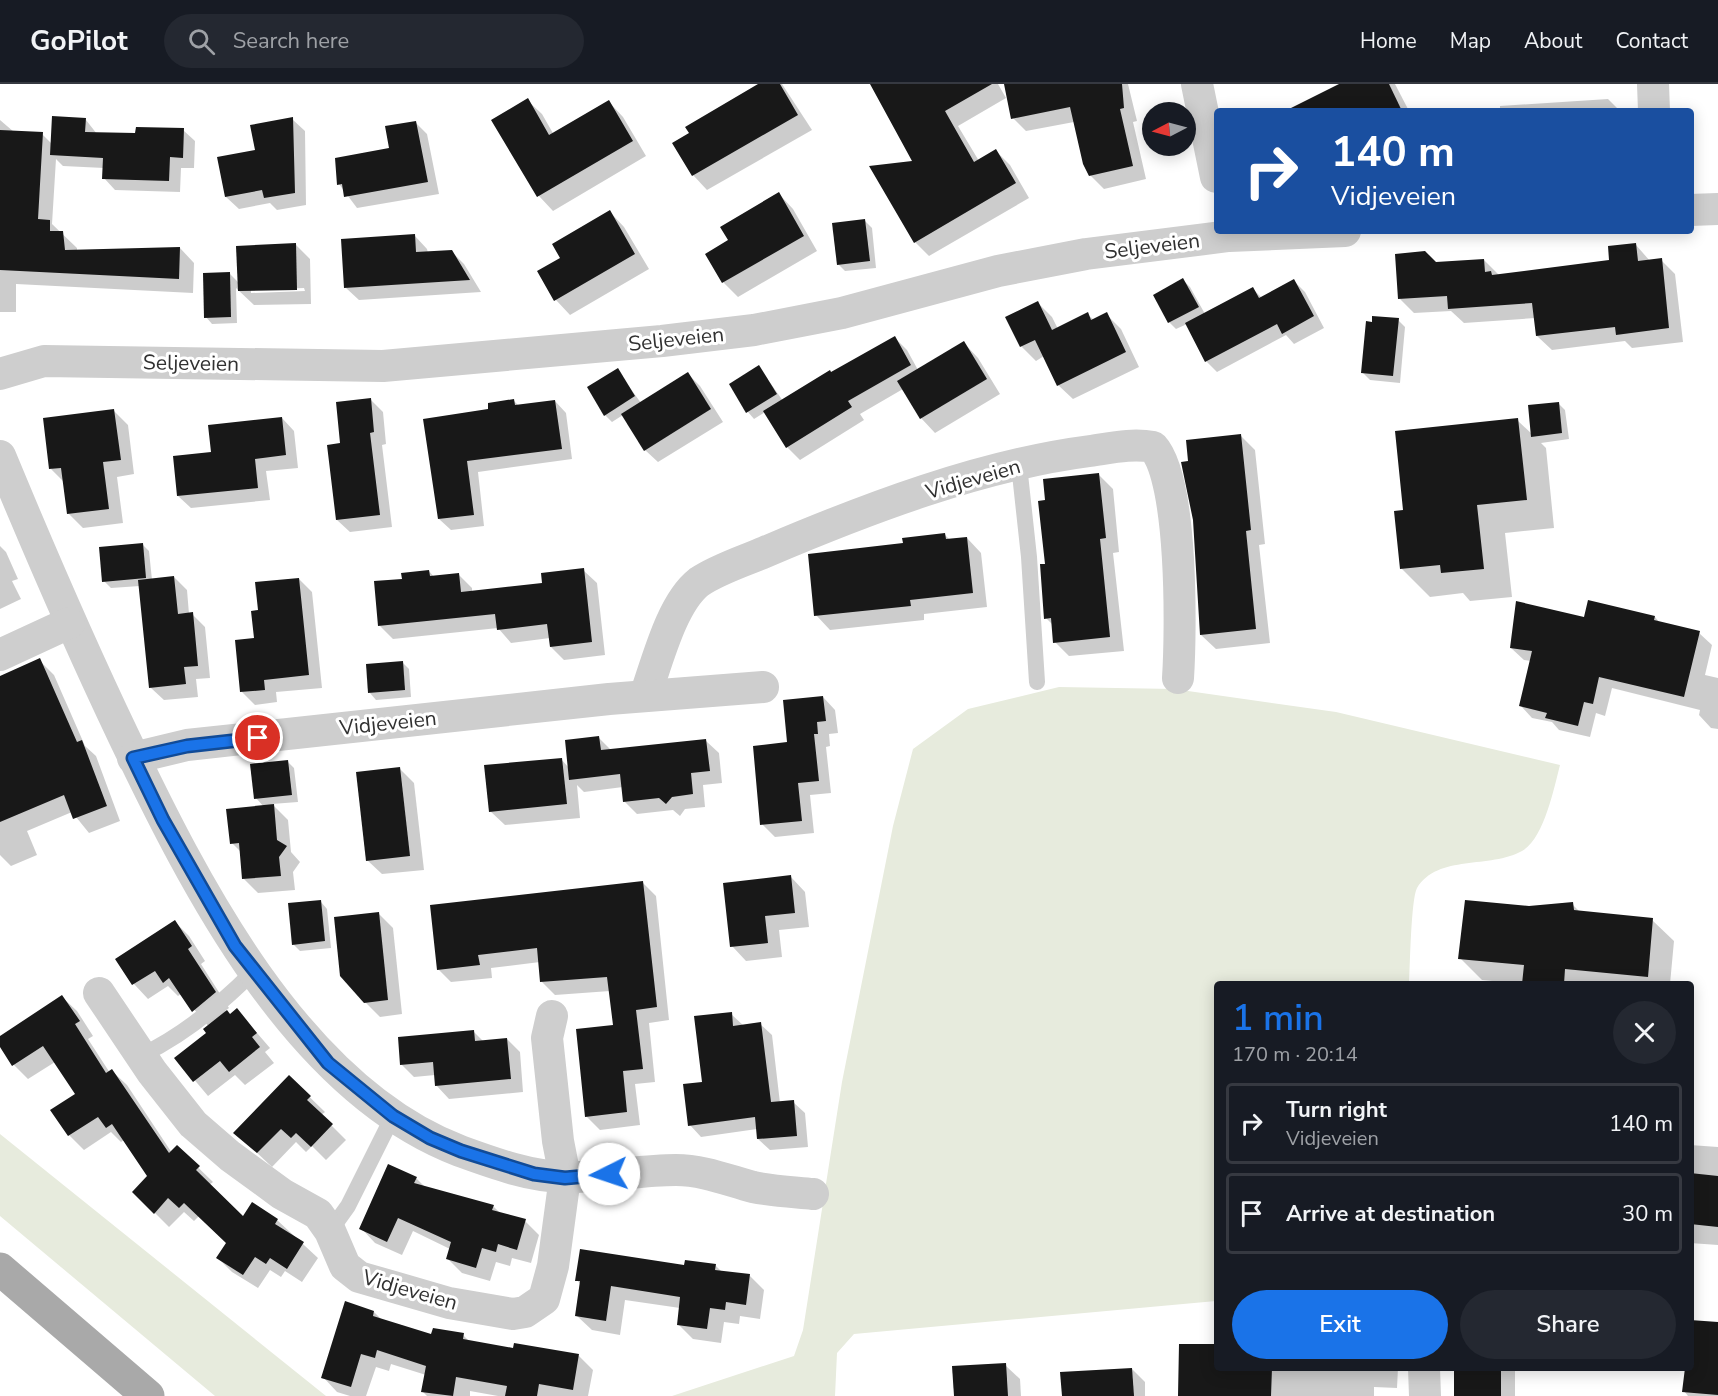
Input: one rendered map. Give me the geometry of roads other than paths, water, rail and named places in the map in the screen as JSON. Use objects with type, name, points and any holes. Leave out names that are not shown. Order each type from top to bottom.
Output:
[{"type":"main road","points":[[0,1269],[148,1396]]},
{"type":"street","points":[[1197,84],[1214,167]]},
{"type":"street","points":[[1653,84],[1654,108]]},
{"type":"street","points":[[1694,210],[1718,209]]},
{"type":"street","name":"Seljeveien","points":[[0,374],[45,361],[383,366],[662,341],[754,330],[842,313],[998,271],[1086,254],[1222,234]]},
{"type":"street","name":"Vidjeveien","points":[[645,696],[671,624],[685,599],[699,583],[828,525],[957,482],[1074,453],[1138,444],[1153,447],[1159,453],[1165,468],[1173,515],[1181,632],[1178,678]]},
{"type":"street","points":[[0,456],[69,623],[163,820],[235,946],[253,972],[328,1063],[393,1116],[430,1138],[461,1151],[534,1174],[565,1178],[675,1170],[704,1173],[755,1187],[813,1194]]},
{"type":"street","points":[[0,656],[69,623]]},
{"type":"street","name":"Vidjeveien","points":[[133,758],[187,746],[645,696],[763,687]]},
{"type":"street","name":"Vidjeveien","points":[[99,993],[152,1072],[193,1124],[230,1156],[282,1194],[318,1214],[330,1231],[345,1266],[358,1277],[449,1303],[513,1314],[525,1312],[544,1299],[553,1266],[565,1178],[558,1141],[547,1038],[552,1017]]},
{"type":"street","points":[[1424,1371],[1425,1396]]},
{"type":"lane","points":[[1019,465],[1029,557],[1037,682]]},
{"type":"lane","points":[[142,1055],[159,1047],[225,998],[253,972]]},
{"type":"lane","points":[[330,1231],[348,1206],[393,1116]]}]
